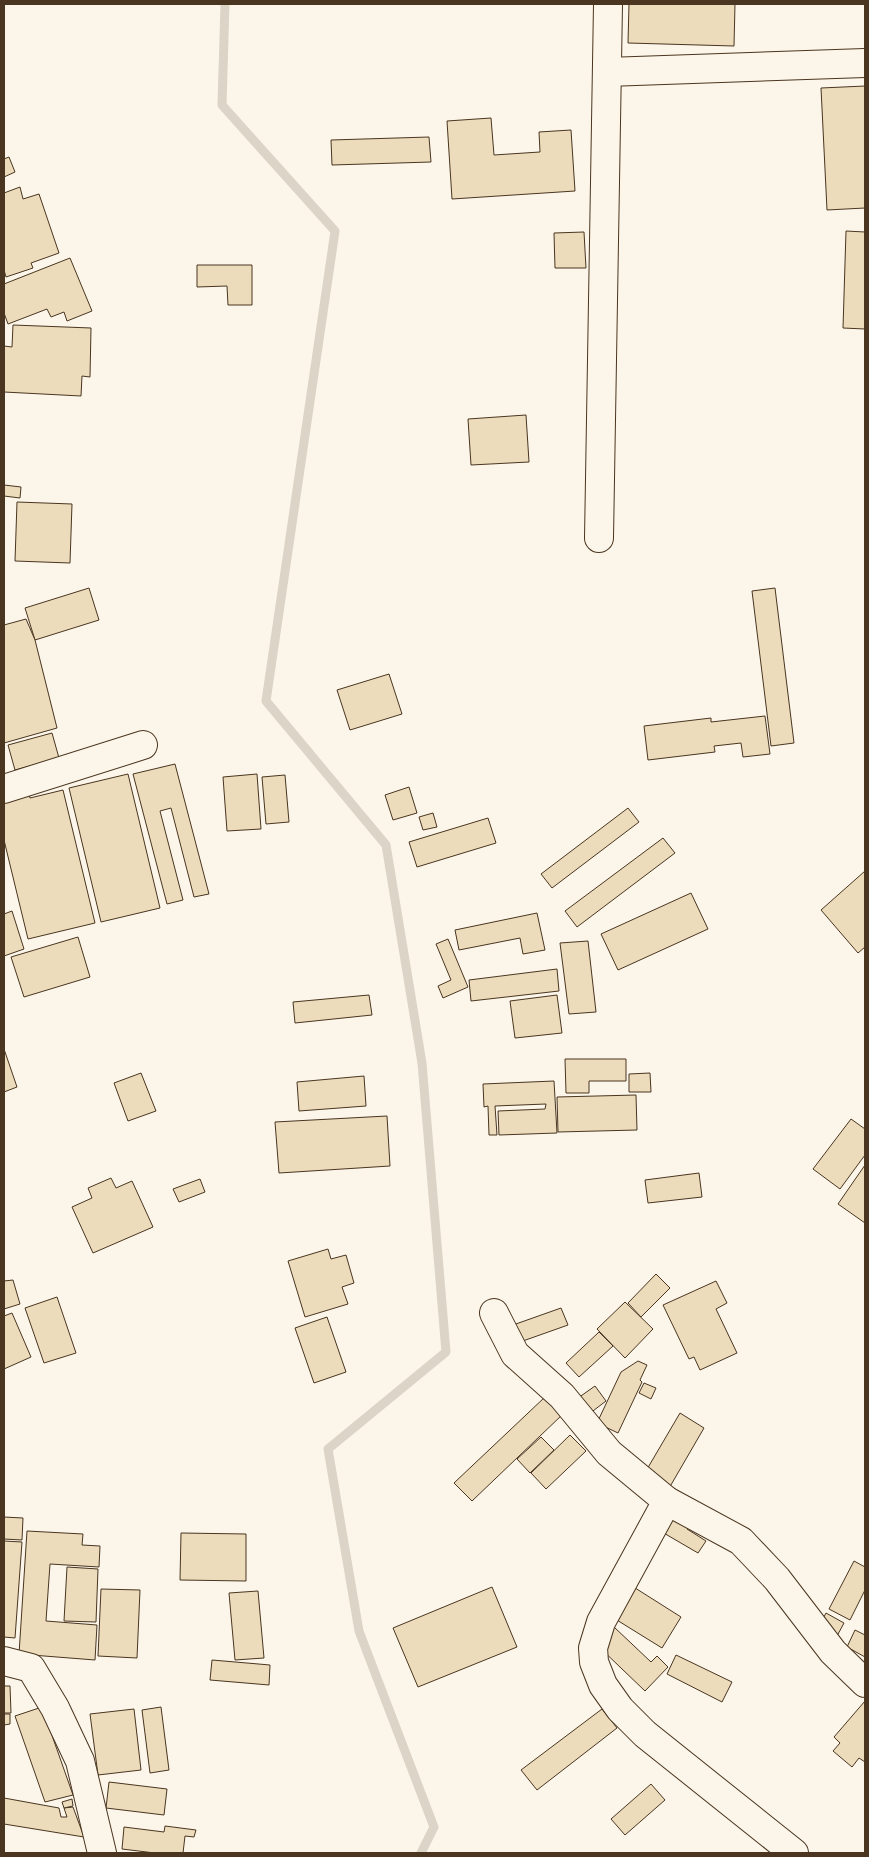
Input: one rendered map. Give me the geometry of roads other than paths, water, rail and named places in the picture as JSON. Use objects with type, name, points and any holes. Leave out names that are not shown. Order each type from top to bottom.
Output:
[{"type":"street","points":[[599,538],[608,4]]},
{"type":"street","points":[[606,72],[865,63]]},
{"type":"street","points":[[4,789],[143,745]]},
{"type":"street","points":[[494,1313],[515,1354],[562,1396],[609,1453],[667,1501],[741,1541],[777,1579],[833,1652],[865,1683]]},
{"type":"street","points":[[667,1501],[601,1622],[593,1648],[594,1662],[602,1685],[620,1709],[645,1734],[794,1853]]},
{"type":"street","points":[[4,1661],[31,1668],[55,1708],[80,1760],[102,1853]]},
{"type":"waterway","points":[[225,4],[222,105],[335,231],[266,701],[386,845],[422,1063],[446,1352],[328,1449],[359,1631],[434,1827],[421,1853]]}]
